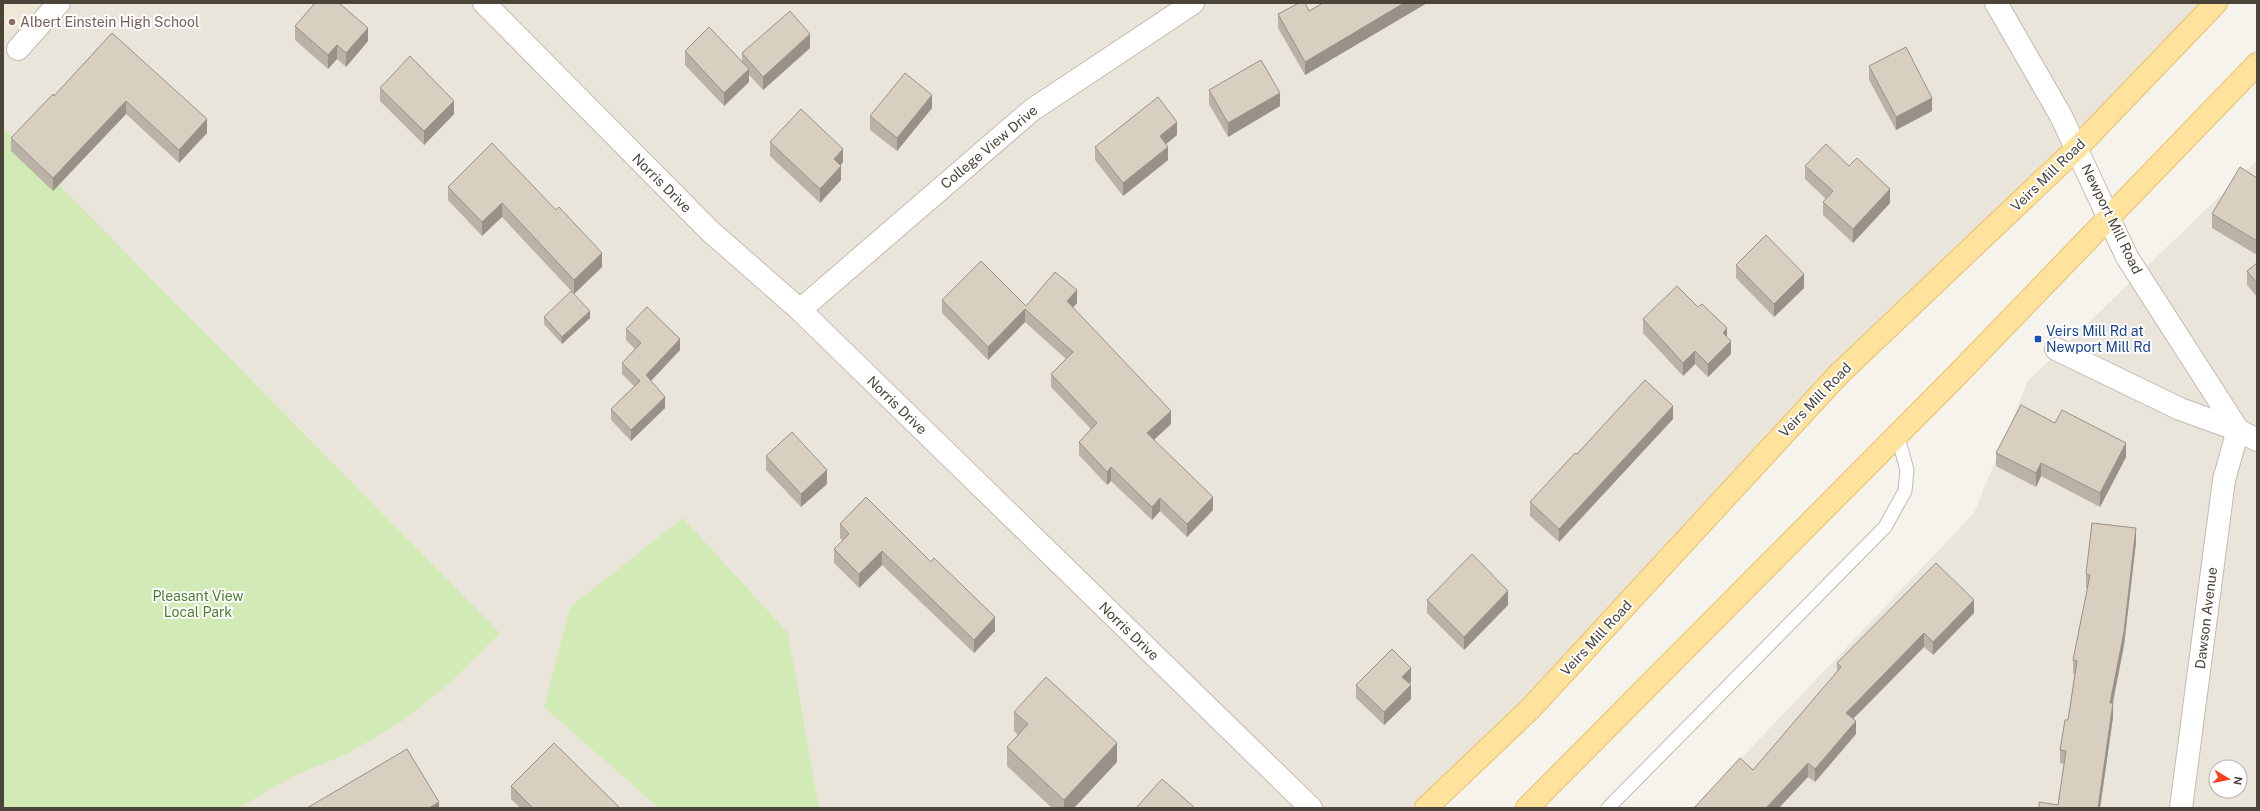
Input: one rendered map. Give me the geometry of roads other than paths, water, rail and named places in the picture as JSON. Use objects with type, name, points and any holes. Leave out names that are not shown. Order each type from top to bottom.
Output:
[{"type":"main road","name":"Veirs Mill Road","points":[[1426,808],[1530,709],[1839,374],[2077,148],[2216,3]]},
{"type":"main road","points":[[1527,808],[2027,303],[2108,217],[2257,64]]},
{"type":"street","points":[[18,49],[59,3]]},
{"type":"street","name":"Norris Drive","points":[[484,3],[710,231],[800,310],[1310,808]]},
{"type":"street","name":"College View Drive","points":[[800,310],[1032,110],[1193,3]]},
{"type":"street","name":"Newport Mill Road","points":[[1996,3],[2061,116],[2127,257],[2238,430]]},
{"type":"street","name":"Newport Mill Road","points":[[2056,349],[2180,409],[2238,430],[2257,440]]},
{"type":"street","name":"Dawson Avenue","points":[[2181,808],[2224,480],[2238,430]]},
{"type":"lane","points":[[1608,808],[1885,527],[1905,491],[1907,470],[1897,434]]},
{"type":"place","name":"Albert Einstein High School","points":[[12,22]]},
{"type":"place","name":"Veirs Mill Rd at Newport Mill Rd","points":[[2038,339]]},
{"type":"park label","name":"Pleasant View Local Park","points":[[198,604]]}]
